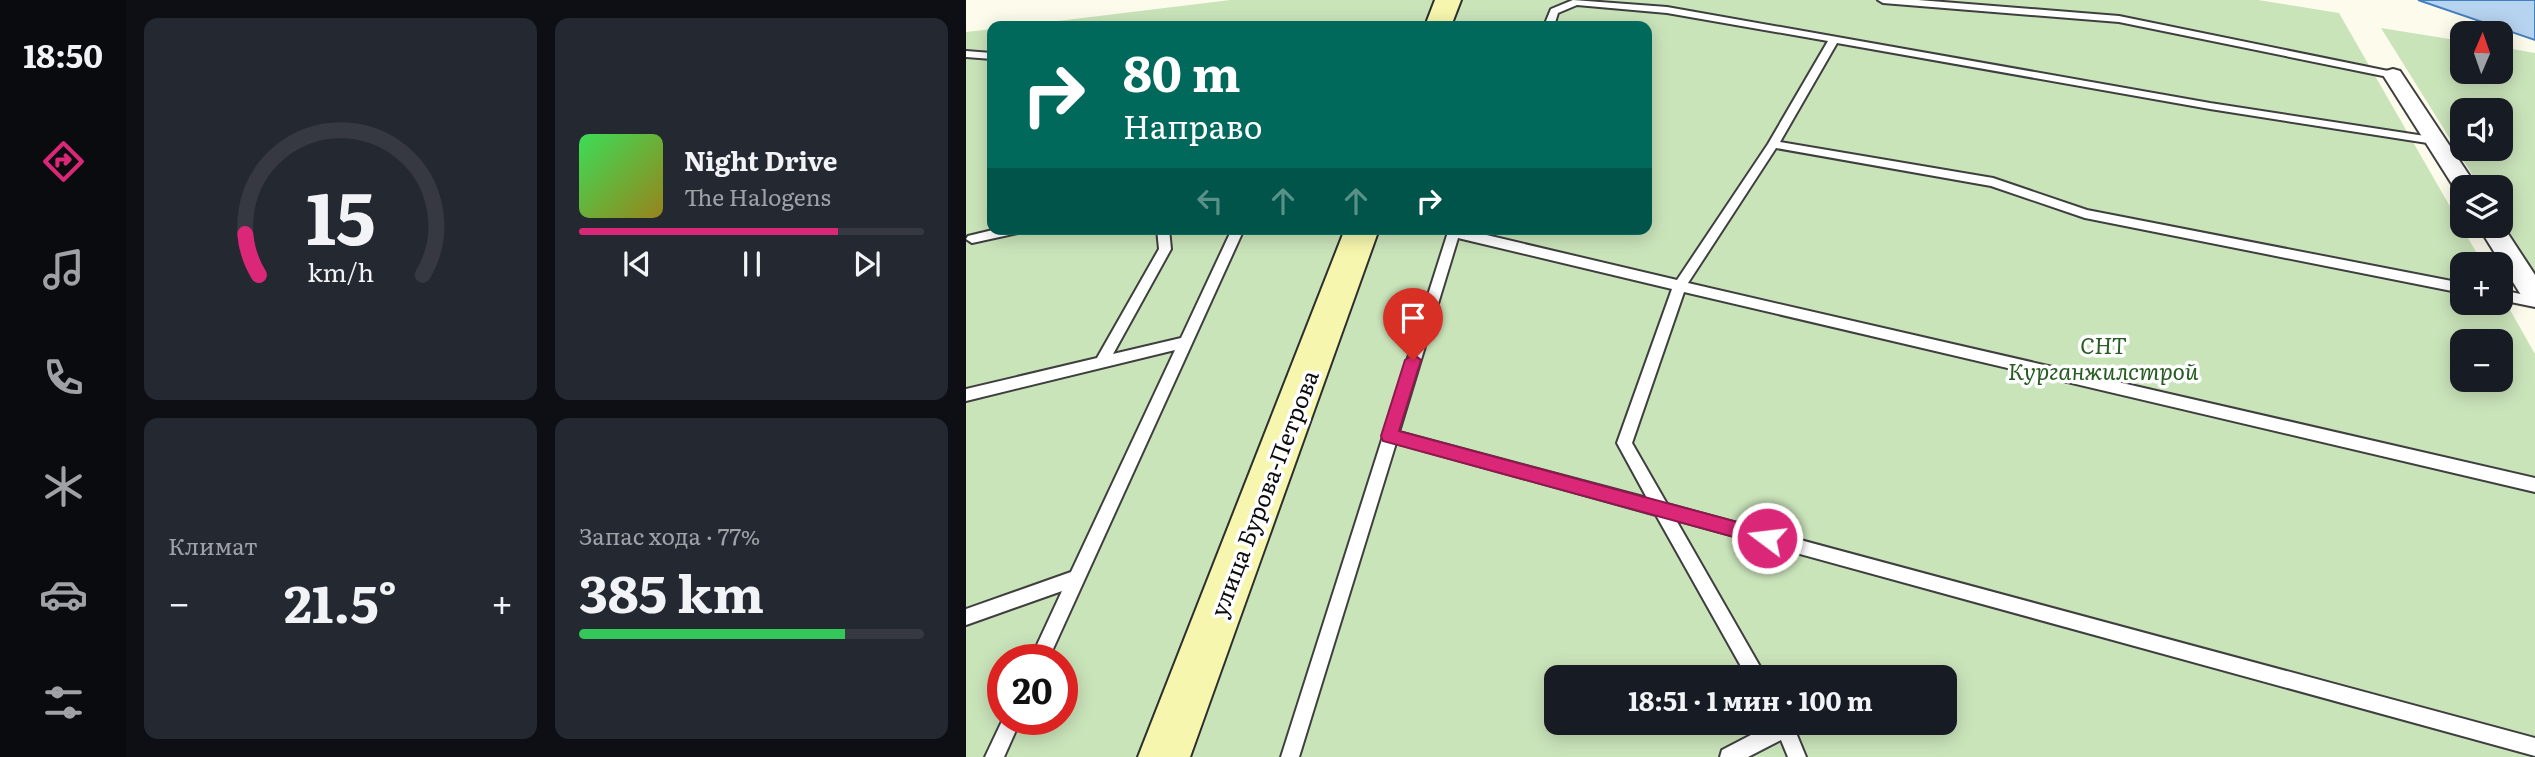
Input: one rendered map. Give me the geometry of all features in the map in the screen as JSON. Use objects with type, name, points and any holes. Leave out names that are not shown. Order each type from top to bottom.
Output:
[{"type":"main road","points":[[1440,21],[1448,0]]},
{"type":"main road","name":"улица Бурова-Петрова","points":[[1164,757],[1360,235]]},
{"type":"street","points":[[2393,75],[2457,175]]},
{"type":"street","points":[[2498,238],[2535,296]]},
{"type":"lane","points":[[1883,0],[2119,19],[2393,75]]},
{"type":"lane","points":[[1551,21],[1554,11],[1579,1],[1667,10],[2210,106],[2434,140]]},
{"type":"lane","points":[[1750,665],[1624,443],[1679,287],[1773,144],[1834,40]]},
{"type":"lane","points":[[966,54],[987,56]]},
{"type":"lane","points":[[1773,144],[1993,182],[2085,214],[2450,286]]},
{"type":"lane","points":[[972,239],[990,235]]},
{"type":"lane","points":[[1102,362],[1165,249],[1164,235]]},
{"type":"lane","points":[[1046,644],[1235,235]]},
{"type":"lane","points":[[1290,757],[1453,235]]},
{"type":"lane","points":[[1470,235],[1679,287],[2535,485]]},
{"type":"lane","points":[[2513,297],[2535,302]]},
{"type":"lane","points":[[966,395],[1185,342]]},
{"type":"lane","points":[[1389,436],[2535,747]]},
{"type":"lane","points":[[966,617],[1077,578]]},
{"type":"lane","points":[[994,757],[1004,735]]},
{"type":"lane","points":[[1729,757],[1767,735]]},
{"type":"lane","points":[[1788,735],[1797,757]]},
{"type":"green space","name":"СНТ Курганжилстрой","points":[[1230,0],[2258,0],[2339,13],[2450,206],[2450,238],[2468,238],[2476,252],[2450,252],[2450,315],[2513,315],[2535,354],[2535,757],[966,757],[966,32],[987,30],[987,235],[1652,235],[1652,21],[1058,21]]},
{"type":"green space","points":[[2381,28],[2450,39],[2450,84],[2513,84],[2513,49],[2535,53],[2535,274],[2512,238],[2513,175],[2473,175],[2464,161],[2513,161],[2513,98],[2450,98],[2450,139]]},
{"type":"water","points":[[2418,0],[2535,0],[2535,40],[2513,32],[2513,21],[2479,21]]},
{"type":"route","points":[[1413,360],[1389,436],[1767,538]]}]
